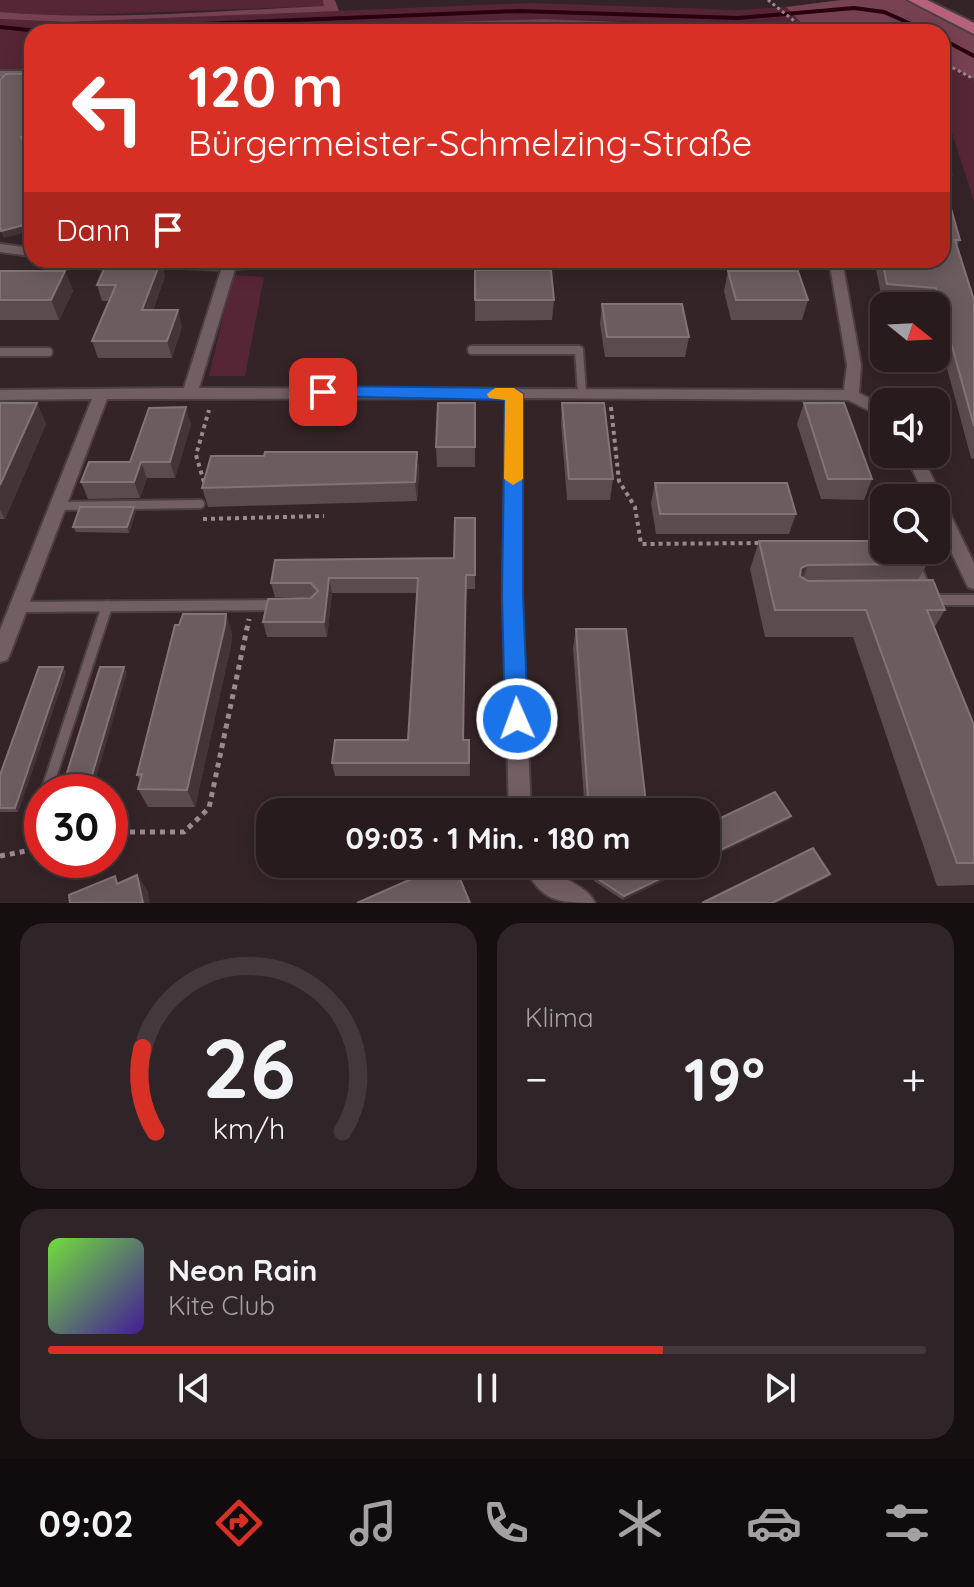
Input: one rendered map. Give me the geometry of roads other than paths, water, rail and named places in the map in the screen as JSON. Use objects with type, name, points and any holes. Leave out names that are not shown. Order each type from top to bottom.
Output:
[{"type":"main road","points":[[915,0],[974,29]]},
{"type":"street","points":[[0,74],[24,74]]},
{"type":"street","points":[[0,248],[24,251]]},
{"type":"street","points":[[190,393],[228,268]]},
{"type":"street","points":[[836,268],[854,365],[851,395]]},
{"type":"street","points":[[0,654],[102,393]]},
{"type":"street","points":[[514,394],[512,595],[519,798]]},
{"type":"street","points":[[0,395],[851,395],[870,405]]},
{"type":"street","points":[[950,532],[974,582]]},
{"type":"street","points":[[544,878],[583,903]]},
{"type":"lane","points":[[472,350],[579,350],[582,393]]},
{"type":"lane","points":[[0,352],[48,352]]},
{"type":"lane","points":[[58,506],[200,504]]},
{"type":"lane","points":[[916,564],[931,600]]},
{"type":"lane","points":[[916,600],[974,600]]},
{"type":"lane","points":[[18,607],[283,605]]},
{"type":"lane","points":[[52,774],[107,606]]},
{"type":"waterway","points":[[202,24],[519,11],[738,18],[854,8],[884,12],[911,24]]},
{"type":"waterway","points":[[0,27],[24,29]]},
{"type":"waterway","points":[[950,43],[974,56]]}]
